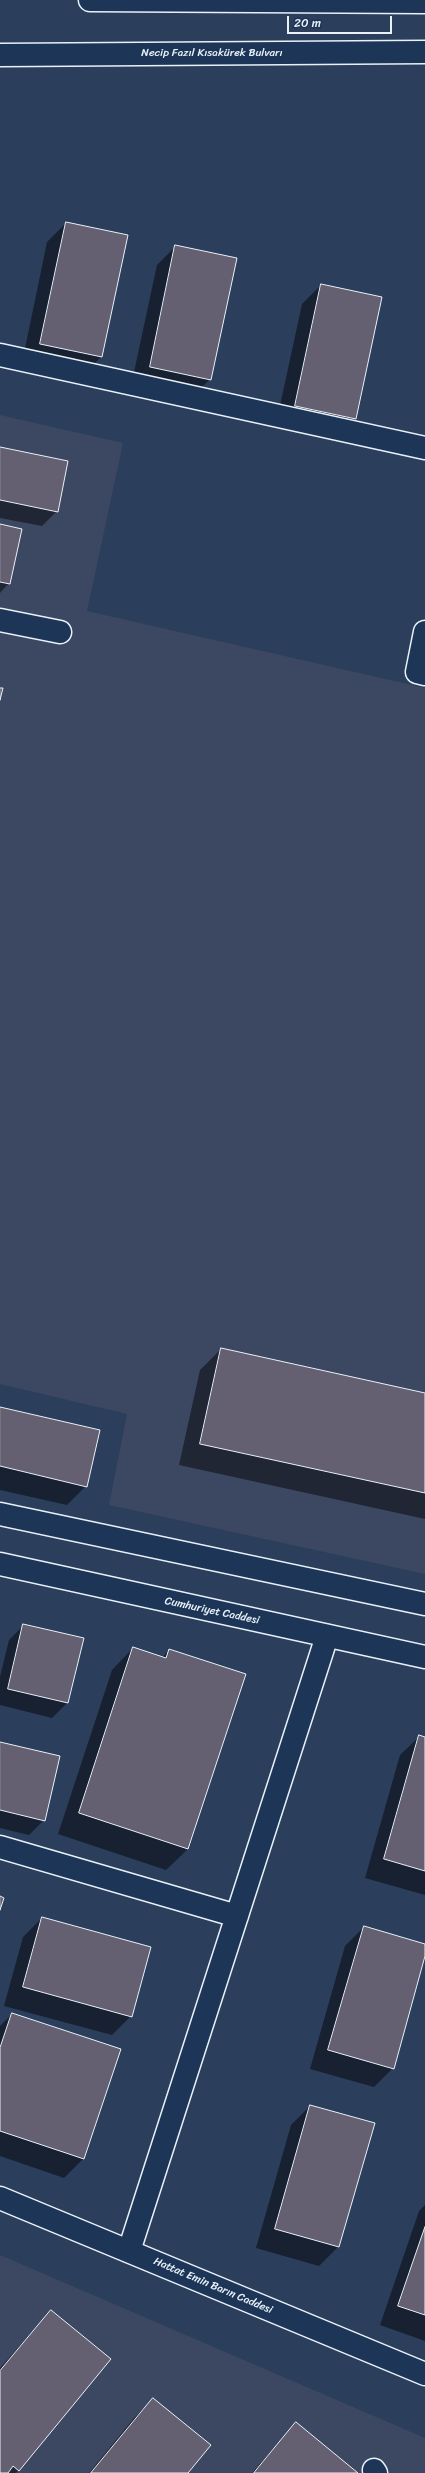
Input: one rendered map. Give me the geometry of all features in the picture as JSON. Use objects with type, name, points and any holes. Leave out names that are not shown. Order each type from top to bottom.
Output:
[{"type":"main road","points":[[90,0],[425,2]]},
{"type":"main road","name":"Necip Fazıl Kısakürek Bulvarı","points":[[0,54],[425,52]]},
{"type":"main road","points":[[0,355],[425,448]]},
{"type":"main road","points":[[0,620],[60,632]]},
{"type":"main road","points":[[425,632],[417,672],[425,674]]},
{"type":"main road","points":[[0,1514],[425,1604]]},
{"type":"main road","name":"Cumhuriyet Caddesi","points":[[0,1564],[425,1657]]},
{"type":"main road","points":[[129,2251],[327,1636]]},
{"type":"main road","points":[[0,1847],[237,1916]]},
{"type":"main road","name":"Hattat Emin Barın Caddesi","points":[[0,2198],[425,2374]]},
{"type":"shaded area","points":[[0,415],[123,443],[87,611],[425,688],[425,1574],[109,1505],[127,1414],[0,1384]]},
{"type":"shaded area","points":[[0,2255],[425,2438],[425,2473],[0,2473]]},
{"type":"building","points":[[66,222],[128,235],[102,357],[40,344]]},
{"type":"building","points":[[175,245],[237,258],[211,380],[150,367]]},
{"type":"building","points":[[321,284],[382,297],[356,419],[295,406]]},
{"type":"building","points":[[0,447],[68,461],[58,512],[0,500]]},
{"type":"building","points":[[0,524],[22,529],[10,584],[0,582]]},
{"type":"building","points":[[0,688],[3,688],[0,700]]},
{"type":"building","points":[[221,1348],[425,1393],[425,1493],[200,1444]]},
{"type":"building","points":[[0,1407],[100,1430],[87,1487],[0,1466]]},
{"type":"building","points":[[23,1624],[84,1638],[68,1703],[8,1689]]},
{"type":"building","points":[[133,1647],[166,1658],[169,1649],[246,1674],[188,1849],[79,1813]]},
{"type":"building","points":[[419,1735],[425,1737],[425,1871],[384,1859]]},
{"type":"building","points":[[0,1742],[60,1756],[45,1821],[0,1810]]},
{"type":"building","points":[[0,1896],[4,1898],[0,1910]]},
{"type":"building","points":[[42,1917],[151,1947],[132,2017],[23,1987]]},
{"type":"building","points":[[364,1926],[425,1944],[425,1956],[394,2069],[328,2050]]},
{"type":"building","points":[[12,2013],[121,2049],[84,2159],[0,2131],[0,2048]]},
{"type":"building","points":[[310,2105],[375,2123],[339,2247],[275,2229]]},
{"type":"building","points":[[425,2227],[425,2315],[398,2306]]},
{"type":"building","points":[[51,2310],[111,2359],[19,2471],[13,2466],[8,2473],[0,2473],[0,2371]]},
{"type":"building","points":[[153,2398],[211,2445],[188,2473],[91,2473]]},
{"type":"building","points":[[296,2422],[358,2473],[254,2473]]}]
